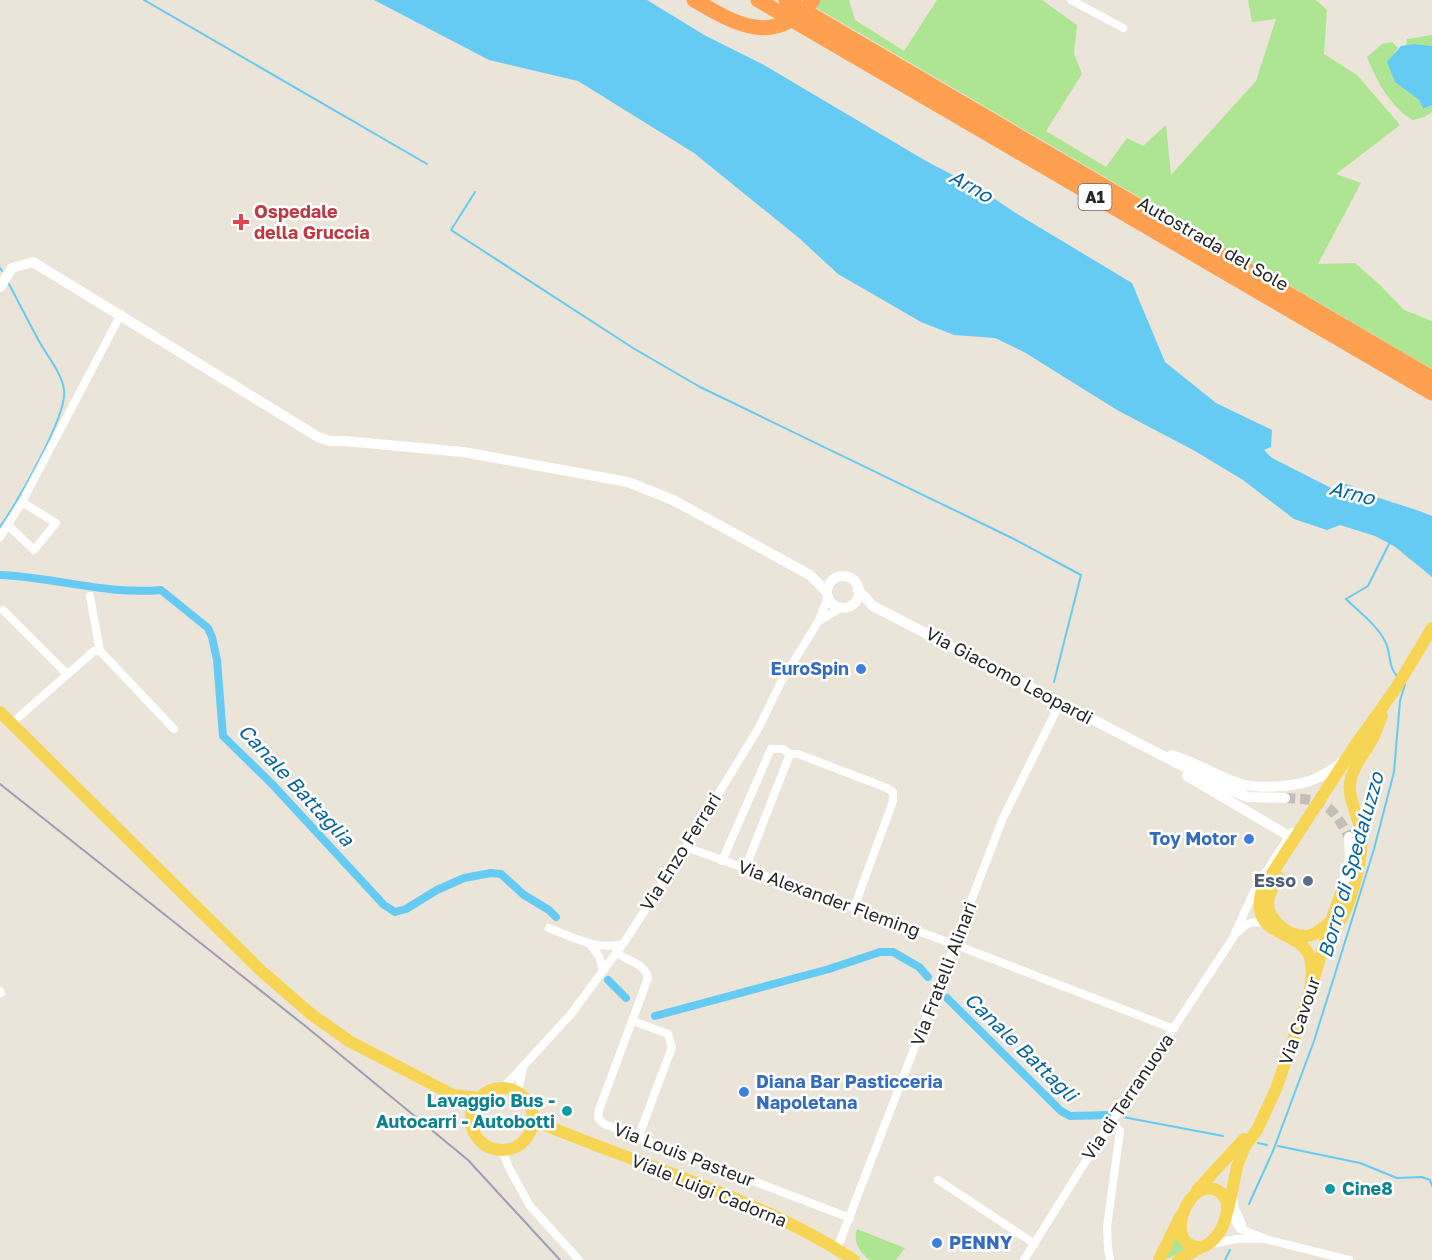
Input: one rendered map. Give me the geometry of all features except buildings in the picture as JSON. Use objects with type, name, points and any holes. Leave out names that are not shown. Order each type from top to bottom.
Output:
[{"type":"highway","points":[[694,0],[741,25],[770,27],[793,19],[813,0]]},
{"type":"highway","points":[[748,0],[785,8]]},
{"type":"highway","name":"Autostrada del Sole","points":[[758,0],[785,8],[1432,378]]},
{"type":"highway","name":"Autostrada del Sole","points":[[785,8],[1432,393]]},
{"type":"main road","points":[[1310,992],[1312,967],[1310,957],[1304,947],[1265,923],[1258,903],[1262,889],[1396,688],[1432,628]]},
{"type":"main road","name":"Via Cavour","points":[[1328,935],[1337,926],[1352,892],[1360,860],[1362,841],[1350,786],[1353,771],[1372,738],[1384,710],[1395,694],[1396,688]]},
{"type":"main road","points":[[1331,921],[1319,932],[1308,936],[1298,935],[1279,925],[1272,918],[1268,902],[1272,889],[1384,710]]},
{"type":"main road","points":[[0,712],[258,968],[310,1014],[349,1041],[453,1095],[471,1114]]},
{"type":"main road","name":"Via Cavour","points":[[1178,1260],[1209,1244],[1218,1233],[1228,1209],[1237,1167],[1244,1148],[1257,1130],[1268,1107],[1310,992],[1341,893]]},
{"type":"main road","points":[[453,1095],[478,1098],[494,1089],[503,1088],[518,1092],[529,1104],[533,1120],[528,1136],[512,1148],[502,1150],[482,1143],[475,1135],[471,1125],[471,1114],[478,1098]]},
{"type":"main road","name":"Via Cavour","points":[[1159,1260],[1183,1210],[1194,1194],[1247,1135],[1268,1107]]},
{"type":"main road","name":"Viale Luigi Cadorna","points":[[533,1120],[762,1210],[854,1260]]},
{"type":"main road","points":[[528,1136],[559,1131]]},
{"type":"main road","points":[[1194,1194],[1207,1188],[1217,1189],[1224,1196],[1228,1209]]},
{"type":"main road","points":[[1183,1210],[1181,1220],[1184,1236],[1189,1243],[1202,1247]]},
{"type":"street","points":[[1071,0],[1122,28]]},
{"type":"street","name":"Via Giacomo Leopardi","points":[[0,287],[12,268],[33,262],[121,314],[251,398],[318,437],[330,441],[463,452],[628,482],[673,500],[810,575],[833,579],[842,576],[851,578],[858,590],[873,606],[1225,788],[1248,797],[1285,798]]},
{"type":"street","points":[[0,537],[9,526],[121,314]]},
{"type":"street","points":[[9,526],[34,550],[56,523],[22,502]]},
{"type":"street","name":"Via Giacomo Leopardi","points":[[810,575],[834,604],[873,606]]},
{"type":"street","points":[[827,595],[828,587],[833,579]]},
{"type":"street","points":[[818,622],[856,598],[858,590]]},
{"type":"street","name":"Via Enzo Ferrari","points":[[503,1088],[571,1014],[622,944],[686,847],[758,729],[781,682],[818,622],[827,595]]},
{"type":"street","points":[[90,596],[100,651],[174,729]]},
{"type":"street","points":[[3,610],[68,674]]},
{"type":"street","points":[[12,723],[94,651],[100,651]]},
{"type":"street","name":"Via Fratelli Alinari","points":[[837,1249],[1003,818],[1060,703]]},
{"type":"street","name":"Via Giacomo Leopardi","points":[[1145,746],[1184,759],[1237,783],[1257,787],[1301,783],[1316,779],[1346,760]]},
{"type":"street","name":"Via Giacomo Leopardi","points":[[1145,746],[1179,771],[1289,836]]},
{"type":"street","points":[[722,861],[771,749],[783,749],[790,754],[798,754],[892,792],[893,801],[854,908]]},
{"type":"street","points":[[745,869],[790,754]]},
{"type":"street","name":"Via di Terranuova","points":[[1233,938],[1255,889],[1289,836],[1330,784]]},
{"type":"street","points":[[1341,893],[1350,859],[1349,837]]},
{"type":"street","name":"Via Alexander Fleming","points":[[686,847],[956,945],[1174,1029]]},
{"type":"street","name":"Via di Terranuova","points":[[1025,1259],[1082,1167],[1233,938],[1244,925],[1253,921],[1265,923]]},
{"type":"street","points":[[549,928],[589,943],[610,947],[622,944]]},
{"type":"street","points":[[589,943],[599,956],[603,970]]},
{"type":"street","name":"Via Louis Pasteur","points":[[616,952],[641,966],[646,972],[647,983],[598,1110],[598,1118],[604,1124],[638,1138],[850,1218]]},
{"type":"street","points":[[633,1021],[668,1034],[672,1047],[638,1138]]},
{"type":"street","points":[[518,1092],[523,1067]]},
{"type":"street","points":[[1110,1260],[1107,1227],[1120,1131],[1112,1123]]},
{"type":"street","points":[[502,1150],[530,1206],[579,1260]]},
{"type":"street","points":[[938,1180],[1035,1244]]},
{"type":"street","points":[[1234,1185],[1235,1209],[1239,1220],[1248,1232]]},
{"type":"street","points":[[1228,1209],[1240,1229],[1269,1240],[1349,1260]]},
{"type":"street","points":[[1202,1247],[1236,1239],[1269,1240]]},
{"type":"green space","points":[[820,0],[849,0],[855,20],[904,51],[937,0],[1042,0],[1077,25],[1074,54],[1082,74],[1046,131],[1106,167],[1127,138],[1143,146],[1166,125],[1171,175],[1256,81],[1276,19],[1252,22],[1248,0],[1316,0],[1327,10],[1324,54],[1357,75],[1400,125],[1336,174],[1361,183],[1318,264],[1355,263],[1404,310],[1432,321],[1432,369],[815,7]]},
{"type":"green space","points":[[1432,35],[1432,46],[1414,44],[1406,46],[1407,39]]},
{"type":"green space","points":[[1392,42],[1398,48],[1394,53],[1395,82],[1419,100],[1423,109],[1432,105],[1432,112],[1424,117],[1413,120],[1391,101],[1367,57],[1382,44]]},
{"type":"green space","points":[[857,1229],[905,1248],[896,1260],[870,1260],[858,1246]]},
{"type":"green space","points":[[1178,1235],[1188,1248],[1167,1259],[1166,1257]]},
{"type":"water","name":"Arno","points":[[374,0],[647,0],[706,36],[764,65],[926,161],[983,191],[1132,283],[1165,362],[1216,403],[1272,430],[1271,447],[1264,450],[1272,458],[1345,495],[1346,491],[1341,484],[1432,516],[1432,577],[1394,546],[1375,536],[1340,525],[1327,530],[1294,519],[1243,480],[1195,451],[1117,410],[1024,352],[995,338],[954,335],[921,322],[838,274],[799,238],[694,153],[578,81],[489,60]]},
{"type":"water","points":[[1414,44],[1432,46],[1432,105],[1423,109],[1419,100],[1395,82],[1387,62],[1401,46]]},
{"type":"waterway","points":[[144,0],[427,164]]},
{"type":"waterway","points":[[475,192],[451,230],[633,348],[700,387],[1014,539],[1081,575],[1054,682]]},
{"type":"waterway","points":[[0,527],[50,438],[63,402],[64,390],[57,371],[9,284]]},
{"type":"waterway","name":"Borro di Spedaluzzo","points":[[1390,542],[1368,586],[1346,599],[1381,635],[1387,645],[1392,668],[1397,676]]},
{"type":"waterway","name":"Canale Battaglia","points":[[0,575],[121,590],[161,590],[208,628],[217,660],[223,736],[272,784],[384,905],[395,912],[406,909],[437,890],[464,878],[491,873],[501,874],[524,895],[549,910],[556,917]]},
{"type":"waterway","name":"Borro di Spedaluzzo","points":[[1249,1204],[1273,1151],[1314,1041],[1374,849],[1394,772],[1400,701],[1405,684]]},
{"type":"waterway","points":[[655,1016],[829,969],[880,952],[893,952],[919,967],[928,977]]},
{"type":"waterway","name":"Canale Battaglia","points":[[608,980],[626,998]]},
{"type":"waterway","name":"Canale Battagli","points":[[947,998],[1061,1111],[1070,1116],[1110,1115]]},
{"type":"waterway","name":"Canale Battagli","points":[[1123,1117],[1223,1136]]},
{"type":"waterway","name":"Canale Battagli","points":[[1258,1143],[1267,1145]]},
{"type":"waterway","name":"Canale Battagli","points":[[1278,1146],[1360,1163],[1397,1178],[1422,1177],[1430,1180],[1432,1186]]},
{"type":"waterway","name":"Borro di Spedaluzzo","points":[[1225,1260],[1230,1250]]},
{"type":"tunnel","points":[[1285,798],[1309,800],[1325,806],[1337,817],[1349,837]]},
{"type":"railway","points":[[0,784],[309,1029],[468,1160],[560,1260]]},
{"type":"place","name":"Ospedale della Gruccia","points":[[241,222]]},
{"type":"place","name":"EuroSpin","points":[[861,669]]},
{"type":"place","name":"Toy Motor","points":[[1249,839]]},
{"type":"place","name":"Esso","points":[[1308,881]]},
{"type":"place","name":"Diana Bar Pasticceria Napoletana","points":[[744,1092]]},
{"type":"place","name":"Lavaggio Bus - Autocarri - Autobotti","points":[[567,1111]]},
{"type":"place","name":"Cine8","points":[[1330,1189]]},
{"type":"place","name":"PENNY","points":[[937,1243]]}]
